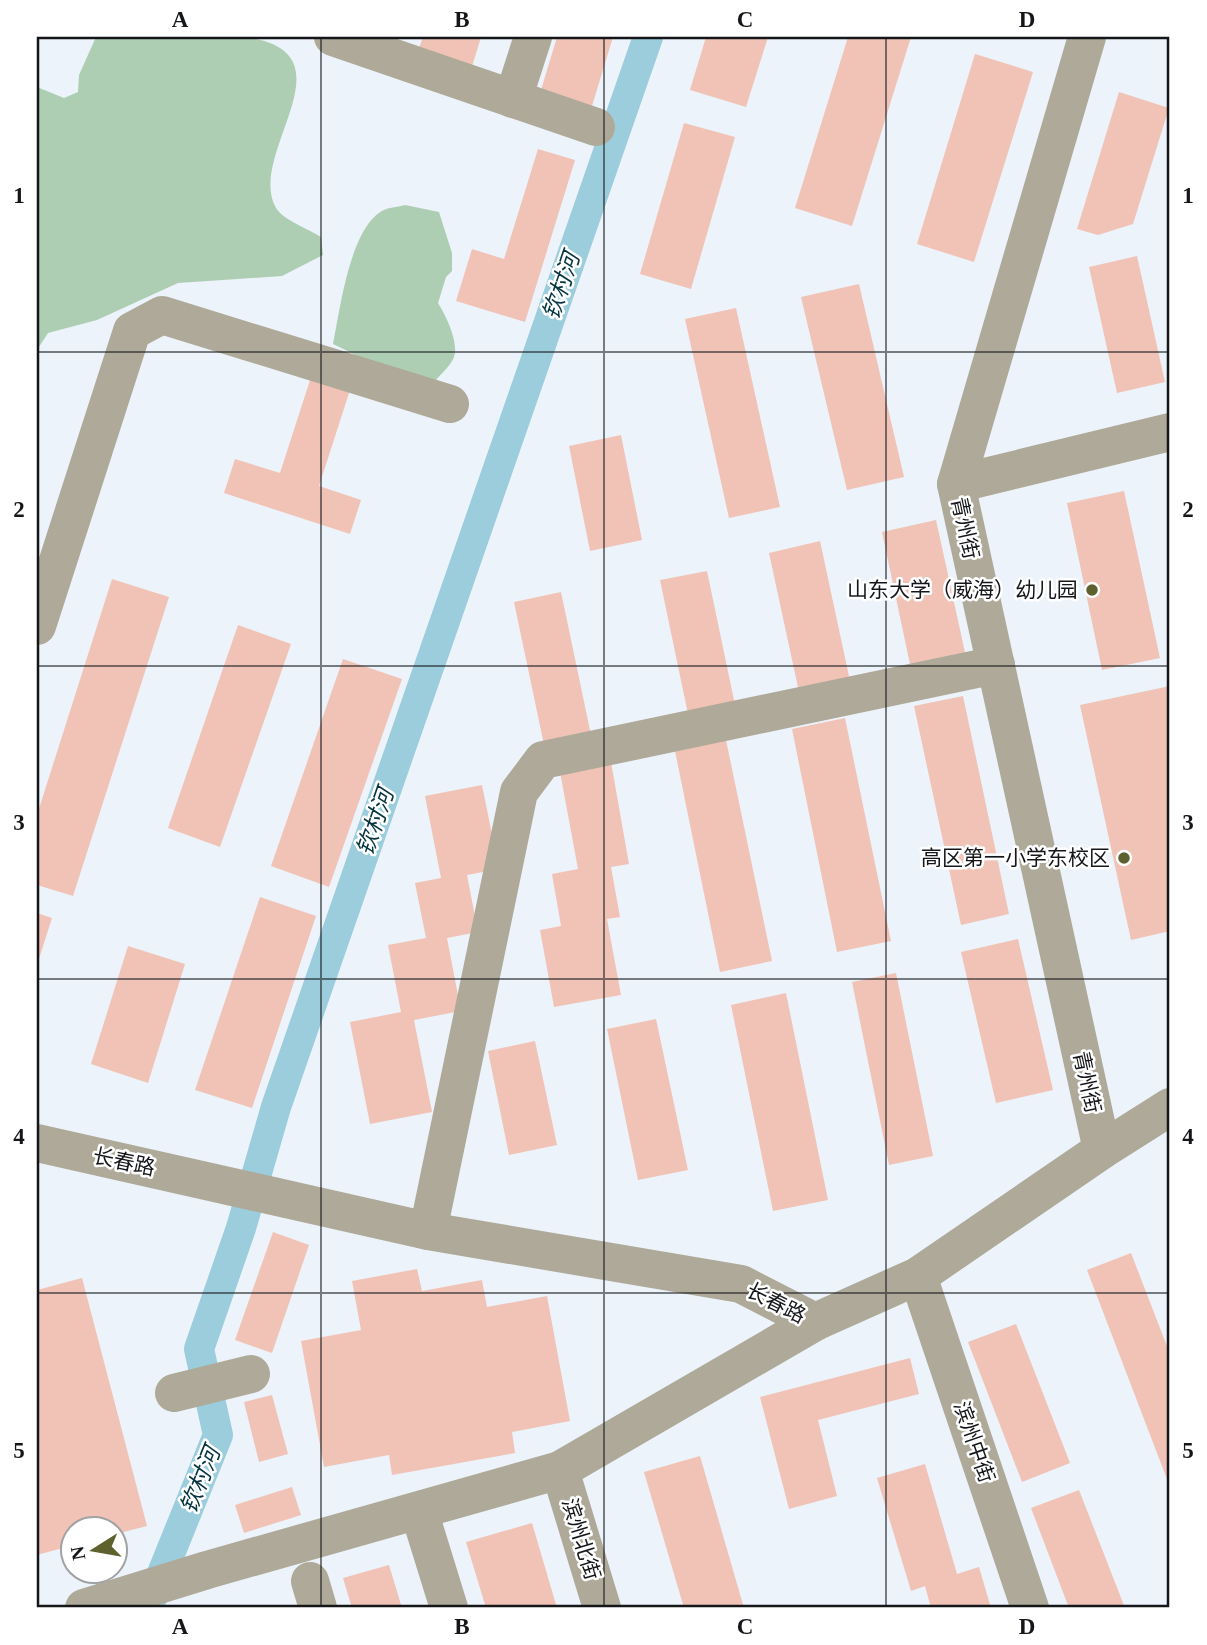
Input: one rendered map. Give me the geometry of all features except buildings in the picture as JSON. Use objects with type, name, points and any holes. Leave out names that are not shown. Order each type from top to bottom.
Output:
[{"type":"street","points":[[333,37],[397,47],[513,99],[596,127]]},
{"type":"street","points":[[513,99],[533,37]]},
{"type":"street","name":"青州街","points":[[1087,37],[956,484],[1102,1150]]},
{"type":"street","points":[[37,626],[47,558],[132,331],[162,315],[450,404]]},
{"type":"street","points":[[956,484],[1170,432]]},
{"type":"street","points":[[428,1231],[519,792],[543,760],[996,665]]},
{"type":"street","name":"长春路","points":[[37,1143],[428,1231],[741,1284],[815,1322],[918,1276],[1102,1150],[1170,1107]]},
{"type":"street","name":"滨州中街","points":[[918,1276],[1030,1608]]},
{"type":"street","points":[[101,1603],[207,1570],[560,1470],[815,1322]]},
{"type":"street","points":[[174,1393],[251,1374]]},
{"type":"street","name":"滨州北街","points":[[560,1470],[602,1608]]},
{"type":"street","points":[[419,1511],[449,1608]]},
{"type":"green space","points":[[239,36],[278,46],[293,62],[296,83],[274,161],[270,186],[279,212],[321,237],[323,255],[282,276],[178,283],[97,320],[48,333],[37,350],[37,87],[64,98],[78,92],[79,75],[96,37]]},
{"type":"green space","points":[[405,205],[439,212],[452,253],[452,271],[446,277],[438,303],[451,329],[455,351],[451,363],[436,380],[387,370],[333,344],[348,270],[363,233],[372,219],[384,210]]},
{"type":"waterway","name":"钦村河","points":[[148,1608],[218,1435],[199,1349],[241,1228],[276,1107],[648,37]]},
{"type":"place","name":"山东大学（威海）幼儿园","points":[[1092,590]]},
{"type":"place","name":"高区第一小学东校区","points":[[1124,858]]}]
